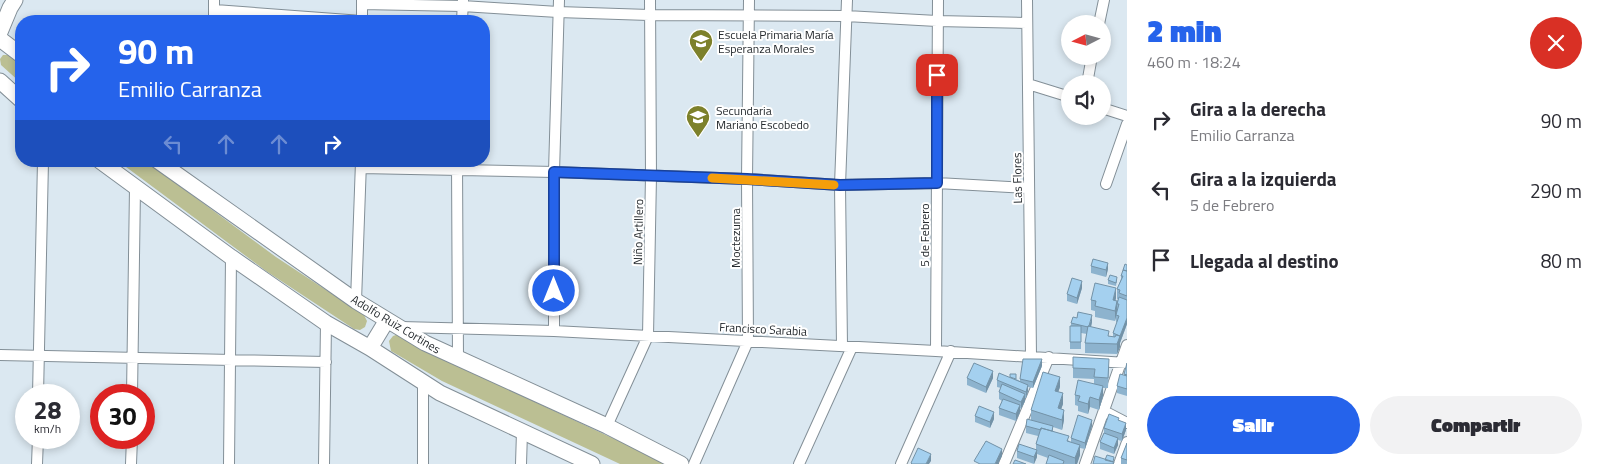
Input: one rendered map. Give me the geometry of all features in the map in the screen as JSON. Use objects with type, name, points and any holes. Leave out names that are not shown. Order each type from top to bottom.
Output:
[{"type":"main road","points":[[0,32],[11,3]]},
{"type":"main road","points":[[0,39],[15,50]]},
{"type":"main road","points":[[0,81],[15,95]]},
{"type":"main road","points":[[108,167],[231,257],[326,323],[370,348],[423,383],[440,393],[592,464]]},
{"type":"main road","name":"Adolfo Ruiz Cortines","points":[[166,167],[356,301],[392,324],[458,359],[607,426],[682,464]]},
{"type":"main road","points":[[370,348],[392,324]]},
{"type":"street","points":[[554,331],[554,172],[559,0]]},
{"type":"street","name":"Niño Artillero","points":[[607,426],[648,336],[652,176],[650,0]]},
{"type":"street","name":"Moctezuma","points":[[694,464],[748,341],[748,0]]},
{"type":"street","points":[[799,464],[847,346],[840,185],[846,0]]},
{"type":"street","name":"5 de Febrero","points":[[936,350],[938,0]]},
{"type":"street","name":"Las Flores","points":[[1027,0],[1031,356]]},
{"type":"street","points":[[1101,15],[1104,0]]},
{"type":"street","points":[[362,15],[362,2],[462,3],[558,12],[649,15],[846,16],[1028,23]]},
{"type":"street","points":[[215,5],[307,15]]},
{"type":"street","points":[[1028,84],[1061,94]]},
{"type":"street","points":[[1111,111],[1127,116]]},
{"type":"street","points":[[1106,184],[1127,124]]},
{"type":"street","points":[[38,384],[43,167]]},
{"type":"street","points":[[356,301],[361,167]]},
{"type":"street","points":[[457,167],[458,359]]},
{"type":"street","points":[[485,167],[840,185],[937,183],[1029,188]]},
{"type":"street","points":[[132,384],[135,188]]},
{"type":"street","points":[[229,464],[231,257]]},
{"type":"street","points":[[324,464],[326,323]]},
{"type":"street","name":"Francisco Sarabia","points":[[392,324],[458,329],[554,331],[936,350],[1124,363]]},
{"type":"street","points":[[1085,464],[1124,363],[1127,345]]},
{"type":"street","points":[[901,464],[951,352]]},
{"type":"street","points":[[0,355],[326,362]]},
{"type":"street","points":[[1004,464],[1049,358]]},
{"type":"street","points":[[422,464],[423,383]]},
{"type":"street","points":[[1104,411],[1127,423]]},
{"type":"street","points":[[521,464],[522,432]]},
{"type":"street","points":[[1119,464],[1127,442]]},
{"type":"street","points":[[37,464],[38,449]]},
{"type":"street","points":[[131,464],[132,449]]},
{"type":"green space","points":[[3,55],[8,55],[15,60],[15,78],[1,65],[0,59]]},
{"type":"green space","points":[[126,167],[154,167],[276,257],[364,315],[367,321],[365,327],[360,330],[354,329],[266,271]]},
{"type":"green space","points":[[399,334],[439,357],[668,464],[620,464],[442,381],[391,351],[389,341],[393,336]]},
{"type":"building","points":[[1093,259],[1108,263],[1106,270],[1091,266]]},
{"type":"building","points":[[1125,264],[1127,265],[1127,271],[1123,270]]},
{"type":"building","points":[[1123,270],[1127,271],[1127,296],[1119,293],[1120,290],[1117,289],[1123,276],[1121,276]]},
{"type":"building","points":[[1110,275],[1117,277],[1116,283],[1108,280]]},
{"type":"building","points":[[1072,278],[1082,281],[1077,298],[1067,294]]},
{"type":"building","points":[[1095,283],[1116,288],[1113,300],[1117,301],[1115,311],[1095,306],[1096,301],[1091,300]]},
{"type":"building","points":[[1119,297],[1127,300],[1127,318],[1120,336],[1113,333],[1119,316],[1116,315]]},
{"type":"building","points":[[1078,312],[1092,315],[1088,327],[1071,323],[1073,317],[1077,318]]},
{"type":"building","points":[[1070,326],[1081,326],[1081,342],[1070,342]]},
{"type":"building","points":[[1088,326],[1109,331],[1108,336],[1120,336],[1117,344],[1085,343]]},
{"type":"building","points":[[1073,357],[1109,359],[1108,378],[1094,377],[1095,369],[1073,368]]},
{"type":"building","points":[[1023,359],[1042,359],[1033,382],[1020,379]]},
{"type":"building","points":[[974,363],[993,371],[986,387],[967,378]]},
{"type":"building","points":[[1127,363],[1127,375],[1124,374]]},
{"type":"building","points":[[1043,372],[1060,377],[1055,391],[1063,393],[1058,408],[1064,410],[1062,420],[1031,410]]},
{"type":"building","points":[[999,373],[1028,385],[1026,392],[997,380]]},
{"type":"building","points":[[1010,374],[1016,374],[1016,379],[1010,377]]},
{"type":"building","points":[[1120,374],[1127,376],[1127,389],[1117,386]]},
{"type":"building","points":[[1078,380],[1103,386],[1099,400],[1090,397],[1088,404],[1078,401],[1080,396],[1075,395]]},
{"type":"building","points":[[1002,384],[1025,394],[1021,402],[999,392]]},
{"type":"building","points":[[1003,399],[1020,405],[1016,414],[999,408]]},
{"type":"building","points":[[979,406],[994,412],[990,422],[975,416]]},
{"type":"building","points":[[1109,414],[1126,423],[1122,434],[1104,428]]},
{"type":"building","points":[[1078,415],[1092,420],[1085,443],[1071,438]]},
{"type":"building","points":[[1027,419],[1053,426],[1052,431],[1026,426]]},
{"type":"building","points":[[1041,428],[1069,436],[1067,441],[1080,445],[1075,458],[1036,444]]},
{"type":"building","points":[[1104,433],[1118,438],[1114,448],[1100,442]]},
{"type":"building","points":[[986,441],[1002,449],[995,464],[980,464],[974,461]]},
{"type":"building","points":[[1127,443],[1127,460],[1121,458]]},
{"type":"building","points":[[1019,444],[1037,450],[1034,457],[1017,451]]},
{"type":"building","points":[[918,448],[931,454],[926,464],[911,463]]},
{"type":"building","points":[[1049,455],[1064,461],[1063,464],[1046,464]]},
{"type":"building","points":[[1107,455],[1114,457],[1113,462],[1105,460]]},
{"type":"building","points":[[1095,456],[1114,462],[1113,464],[1093,464]]},
{"type":"building","points":[[1015,460],[1026,464],[1013,464]]},
{"type":"slow traffic","points":[[712,178],[834,185]]},
{"type":"place","name":"Escuela Primaria María Esperanza Morales","points":[[701,62]]},
{"type":"place","name":"Secundaria Mariano Escobedo","points":[[698,138]]},
{"type":"route","points":[[554,291],[554,172],[747,179],[840,185],[937,183],[937,75]]}]
